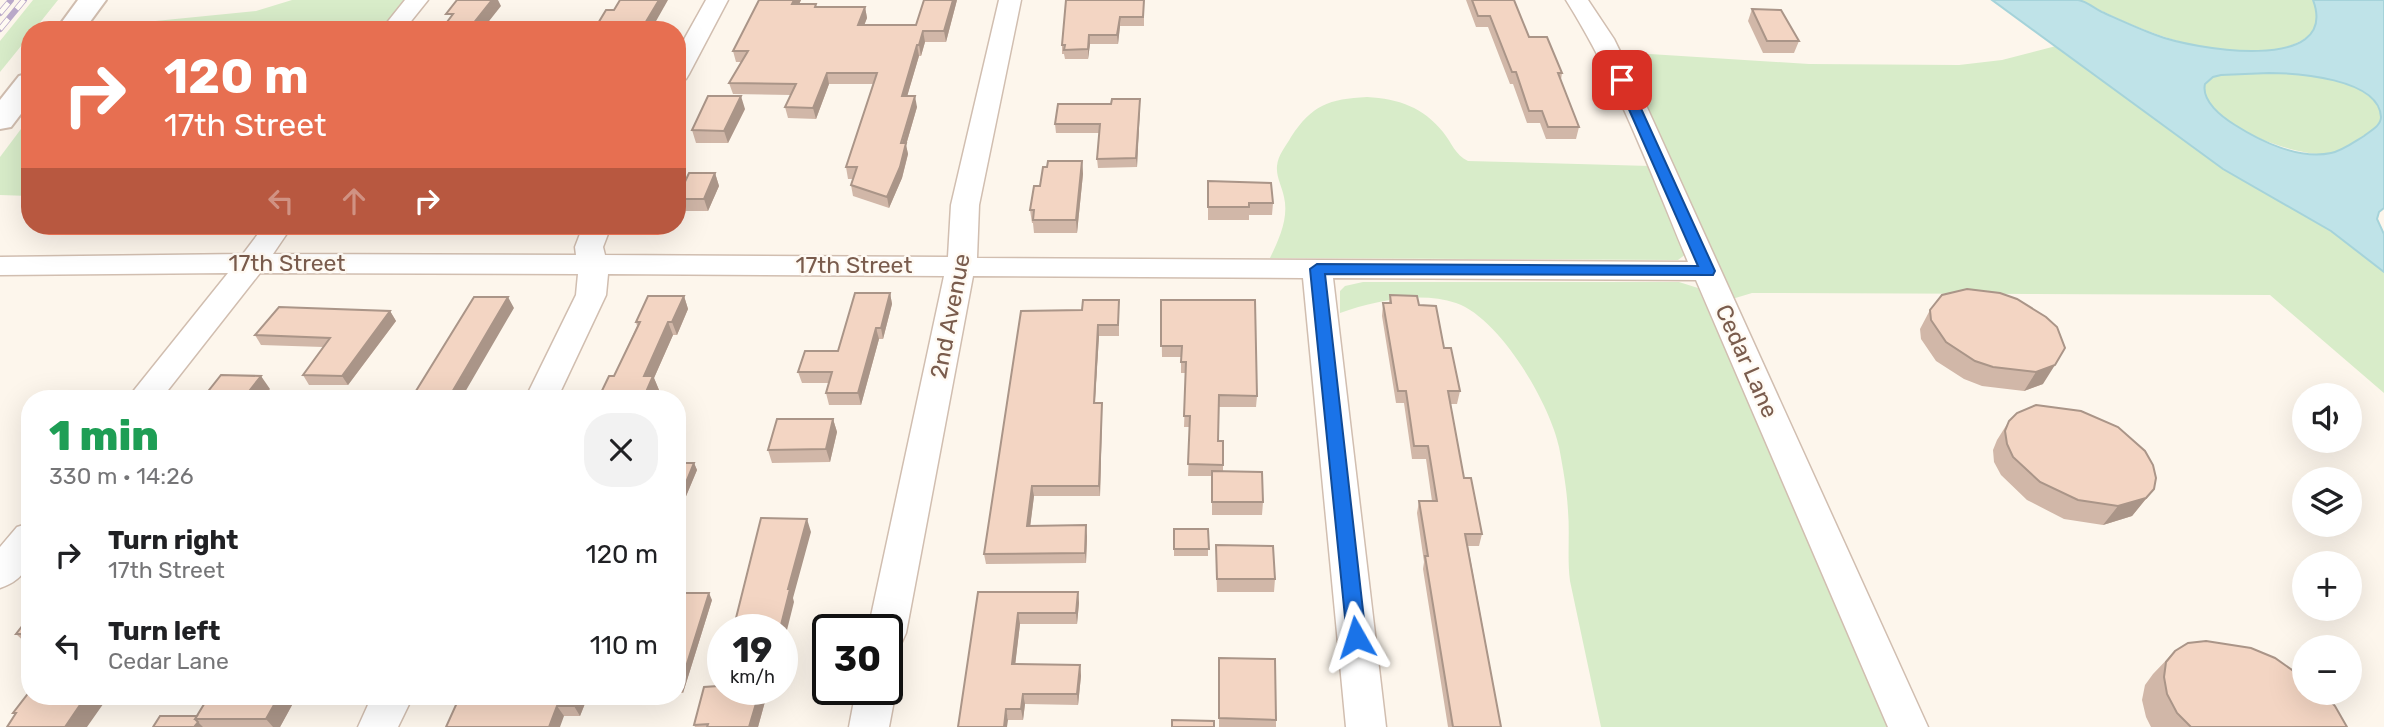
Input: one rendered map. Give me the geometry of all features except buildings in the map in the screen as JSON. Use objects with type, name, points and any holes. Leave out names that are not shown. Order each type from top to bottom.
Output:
[{"type":"street","points":[[77,21],[92,0]]},
{"type":"street","points":[[400,21],[417,0]]},
{"type":"street","points":[[686,57],[717,0]]},
{"type":"street","name":"2nd Avenue","points":[[891,614],[966,238],[965,205],[1010,0]]},
{"type":"street","name":"Cedar Lane","points":[[1577,0],[1606,46],[1908,727]]},
{"type":"street","points":[[0,120],[21,93]]},
{"type":"street","points":[[150,390],[272,235]]},
{"type":"street","points":[[545,390],[591,295],[590,242],[593,235]]},
{"type":"street","name":"17th Street","points":[[0,266],[252,263],[1708,271]]},
{"type":"street","points":[[1317,269],[1366,727]]},
{"type":"street","points":[[0,573],[21,548]]},
{"type":"street","points":[[378,727],[389,705]]},
{"type":"street","points":[[869,727],[873,705]]},
{"type":"green space","points":[[33,0],[58,0],[41,21],[21,21],[21,46],[0,72],[0,41]]},
{"type":"green space","points":[[292,0],[405,0],[387,21],[155,21],[256,11]]},
{"type":"green space","points":[[2081,0],[2313,0],[2318,18],[2315,31],[2291,45],[2262,52],[2231,52],[2165,37],[2105,13]]},
{"type":"green space","points":[[2056,46],[2223,169],[2331,231],[2384,272],[2384,393],[2270,295],[1752,293],[1732,299],[1618,52],[1809,64],[1959,65],[2002,60]]},
{"type":"green space","points":[[2269,73],[2318,77],[2354,87],[2368,95],[2378,107],[2381,121],[2363,137],[2340,150],[2326,154],[2312,153],[2293,150],[2252,135],[2217,112],[2207,98],[2205,84],[2214,77]]},
{"type":"green space","points":[[1367,97],[1400,102],[1419,110],[1435,123],[1457,152],[1468,161],[1650,166],[1686,254],[1678,260],[1270,258],[1280,236],[1285,213],[1277,170],[1282,151],[1299,126],[1314,111],[1332,102]]},
{"type":"green space","points":[[21,129],[21,196],[0,195],[0,157]]},
{"type":"green space","points":[[1363,282],[1679,282],[1698,288],[1891,727],[1601,727],[1570,581],[1567,503],[1559,447],[1554,429],[1534,386],[1506,344],[1473,312],[1456,303],[1442,299],[1397,299],[1340,313],[1340,291],[1345,286]]},
{"type":"water","points":[[1992,0],[2078,0],[2135,27],[2174,41],[2228,50],[2258,51],[2285,48],[2305,39],[2316,24],[2313,0],[2384,0],[2384,208],[2377,219],[2384,234],[2384,272],[2331,231],[2223,169]],"holes":[[[2281,73],[2334,80],[2352,86],[2377,104],[2381,117],[2379,123],[2364,136],[2339,150],[2306,154],[2280,148],[2245,131],[2219,113],[2206,96],[2205,84],[2213,77]]]},
{"type":"railway","points":[[0,13],[11,0]]},
{"type":"railway","points":[[0,29],[24,0]]},
{"type":"route","points":[[1356,637],[1317,269],[1708,271],[1622,80]]}]
